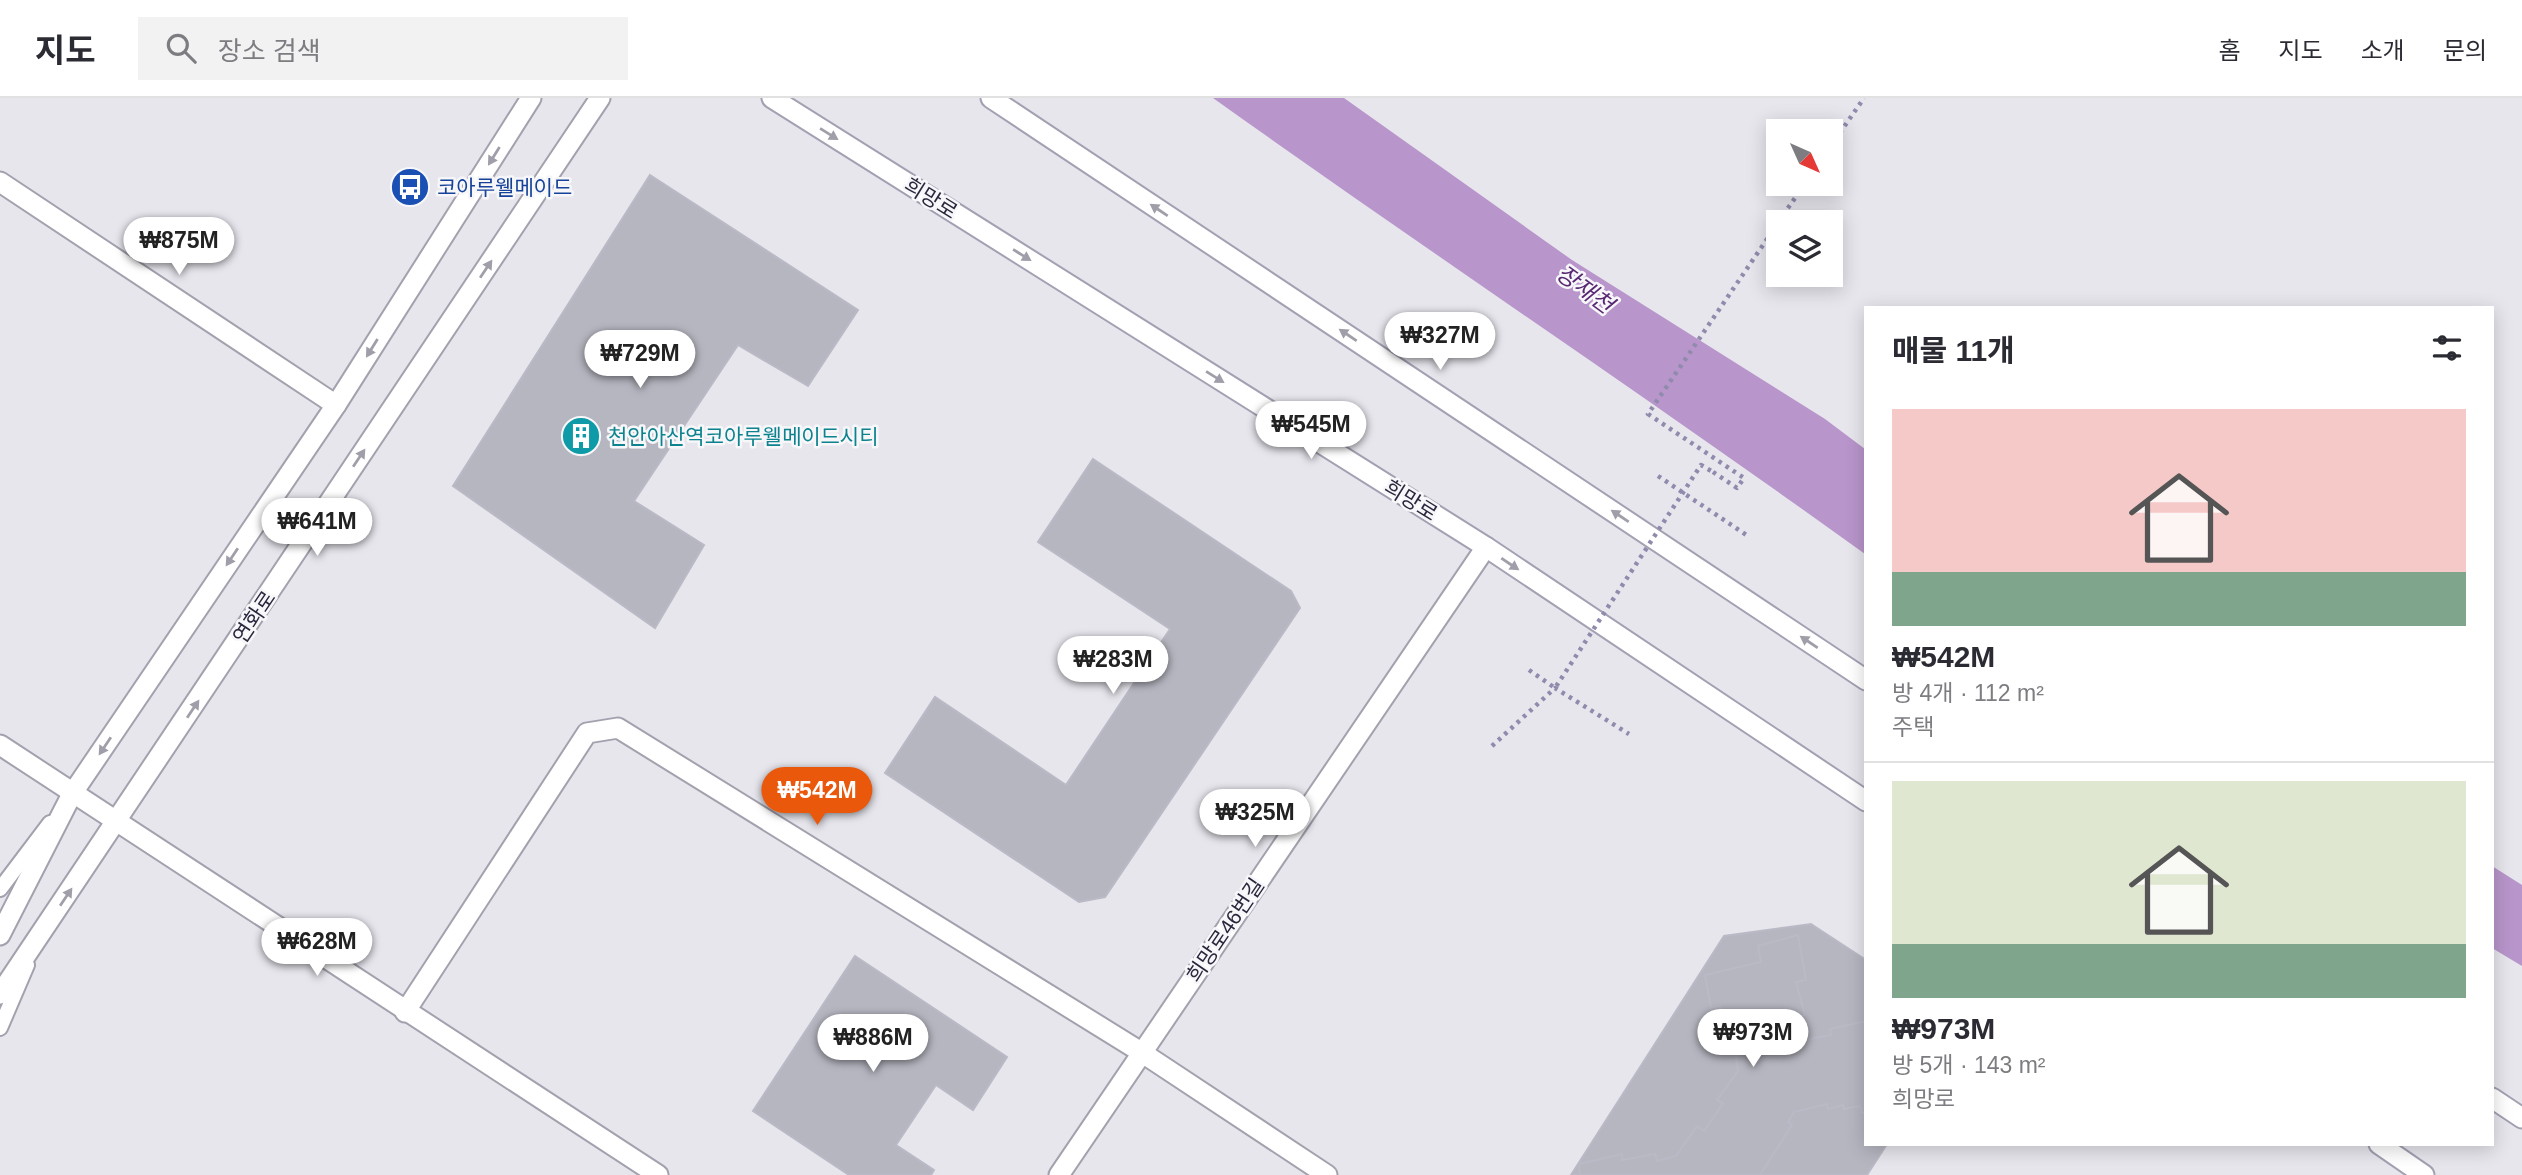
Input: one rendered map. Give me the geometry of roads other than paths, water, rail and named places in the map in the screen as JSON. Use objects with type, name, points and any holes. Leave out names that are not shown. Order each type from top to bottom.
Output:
[{"type":"street","points":[[0,935],[72,794],[336,405],[531,98]]},
{"type":"street","name":"연화로","points":[[0,994],[600,98]]},
{"type":"street","name":"희망로","points":[[772,98],[1486,547],[1864,800]]},
{"type":"street","points":[[991,98],[1864,679]]},
{"type":"street","points":[[0,182],[336,405]]},
{"type":"street","name":"희망로46번길","points":[[1059,1175],[1486,547]]},
{"type":"street","points":[[405,1012],[586,733],[618,728],[1141,1052],[1327,1175]]},
{"type":"street","points":[[0,745],[658,1175]]},
{"type":"street","points":[[2494,1099],[2522,1118]]},
{"type":"street","points":[[2382,1146],[2424,1175]]},
{"type":"lane","points":[[0,889],[72,794]]},
{"type":"lane","points":[[0,1028],[40,935]]},
{"type":"water","name":"장재천","points":[[1213,98],[1344,98],[1572,260],[1825,419],[1864,448],[1864,553],[1703,439]]},
{"type":"water","points":[[2494,867],[2522,885],[2522,966],[2494,949]]},
{"type":"place","name":"코아루웰메이드","points":[[410,187]]},
{"type":"place","name":"천안아산역코아루웰메이드시티","points":[[581,436]]}]
